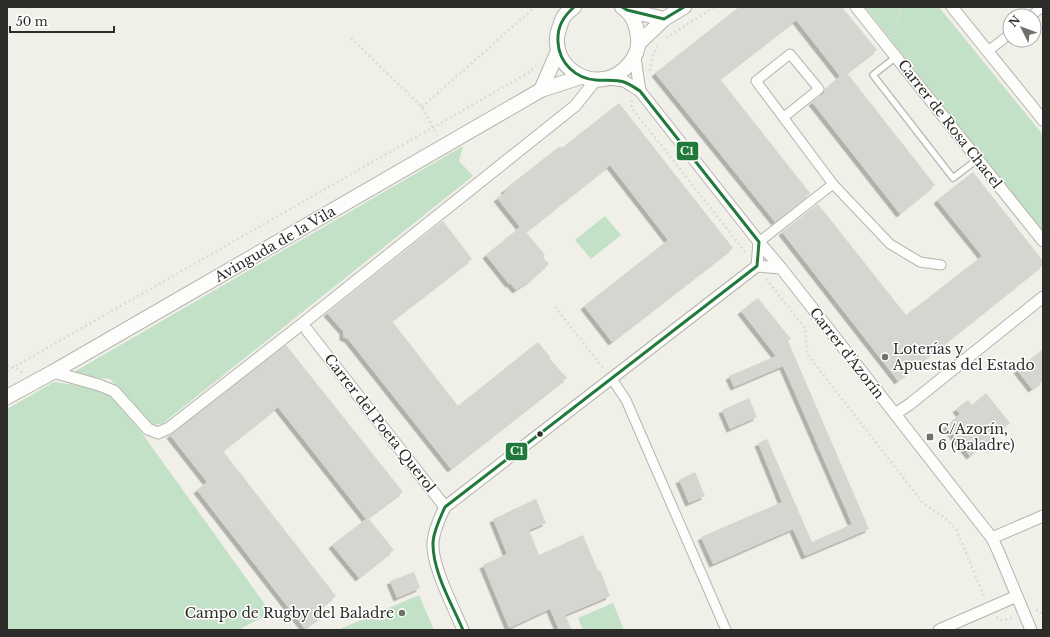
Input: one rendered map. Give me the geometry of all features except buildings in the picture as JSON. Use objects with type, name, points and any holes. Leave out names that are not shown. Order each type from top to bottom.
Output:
[{"type":"street","points":[[574,7],[564,16],[557,33],[558,51],[566,66],[581,77],[595,81],[609,79],[624,71],[635,58],[639,43],[636,25],[624,8]]},
{"type":"street","points":[[639,43],[664,19],[684,7]]},
{"type":"street","name":"Carrer de Rosa Chacel","points":[[856,7],[1043,241]]},
{"type":"street","points":[[952,7],[1043,120]]},
{"type":"street","points":[[624,8],[664,19]]},
{"type":"street","points":[[988,52],[1002,41]]},
{"type":"street","points":[[542,90],[558,51]]},
{"type":"street","points":[[784,117],[819,89],[790,54],[756,81],[833,184],[890,244],[920,262],[941,265]]},
{"type":"street","name":"Carrer d'Azorín","points":[[635,58],[640,91]]},
{"type":"street","name":"Avinguda de la Vila","points":[[7,397],[53,372],[542,90],[581,77]]},
{"type":"street","name":"Carrer d'Azorín","points":[[609,79],[624,81],[640,91],[896,414],[992,538],[1031,630]]},
{"type":"street","points":[[53,372],[99,385],[114,391],[148,429],[158,432],[169,428],[302,324],[574,106],[595,81]]},
{"type":"street","points":[[757,266],[760,242],[833,184]]},
{"type":"street","points":[[445,507],[757,266],[781,268]]},
{"type":"street","points":[[896,414],[1043,297]]},
{"type":"street","name":"Carrer del Poeta Querol","points":[[307,330],[445,507],[440,517],[433,542],[434,560],[463,630]]},
{"type":"street","points":[[612,379],[626,400],[726,630]]},
{"type":"street","points":[[992,538],[1043,516]]},
{"type":"street","points":[[939,630],[1017,596]]},
{"type":"lane","points":[[894,53],[872,76],[953,178],[978,159]]},
{"type":"path","points":[[422,107],[535,7]]},
{"type":"path","points":[[664,39],[714,7]]},
{"type":"path","points":[[894,53],[900,7]]},
{"type":"path","points":[[351,38],[422,107],[443,147]]},
{"type":"path","points":[[650,72],[652,57],[659,43]]},
{"type":"path","points":[[7,371],[528,73],[538,64]]},
{"type":"path","points":[[640,91],[632,100],[631,107],[805,328],[807,354],[923,503],[945,518],[956,529],[992,614],[1001,620],[1012,619],[1034,610],[1040,611],[1043,618]]},
{"type":"path","points":[[555,307],[612,379]]},
{"type":"green space","points":[[865,7],[939,7],[1043,135],[1043,232]]},
{"type":"green space","points":[[463,146],[459,161],[473,176],[162,424],[152,425],[110,379],[77,376],[74,372]]},
{"type":"green space","points":[[605,216],[621,235],[591,259],[575,240]]},
{"type":"green space","points":[[54,382],[100,390],[120,404],[271,613],[238,630],[7,630],[7,409]]},
{"type":"green space","name":"Campo de Rugby del Baladre","points":[[419,595],[434,630],[338,630]]},
{"type":"green space","points":[[613,603],[624,630],[583,630],[578,618]]},
{"type":"transit line","name":"C1","points":[[463,630],[439,576],[434,553],[433,542],[435,533],[445,507],[757,266],[759,242],[640,91],[621,81],[596,80],[582,77],[575,73],[565,63],[559,50],[558,37],[560,27],[564,19],[574,7]]},
{"type":"transit line","name":"C1","points":[[622,7],[627,10],[664,19],[684,7]]},
{"type":"place","name":"Loterías y Apuestas del Estado","points":[[885,357]]},
{"type":"place","name":"C/Azorín, 6 (Baladre)","points":[[930,437]]},
{"type":"place","name":"Campo de Rugby del Baladre","points":[[402,613]]}]
